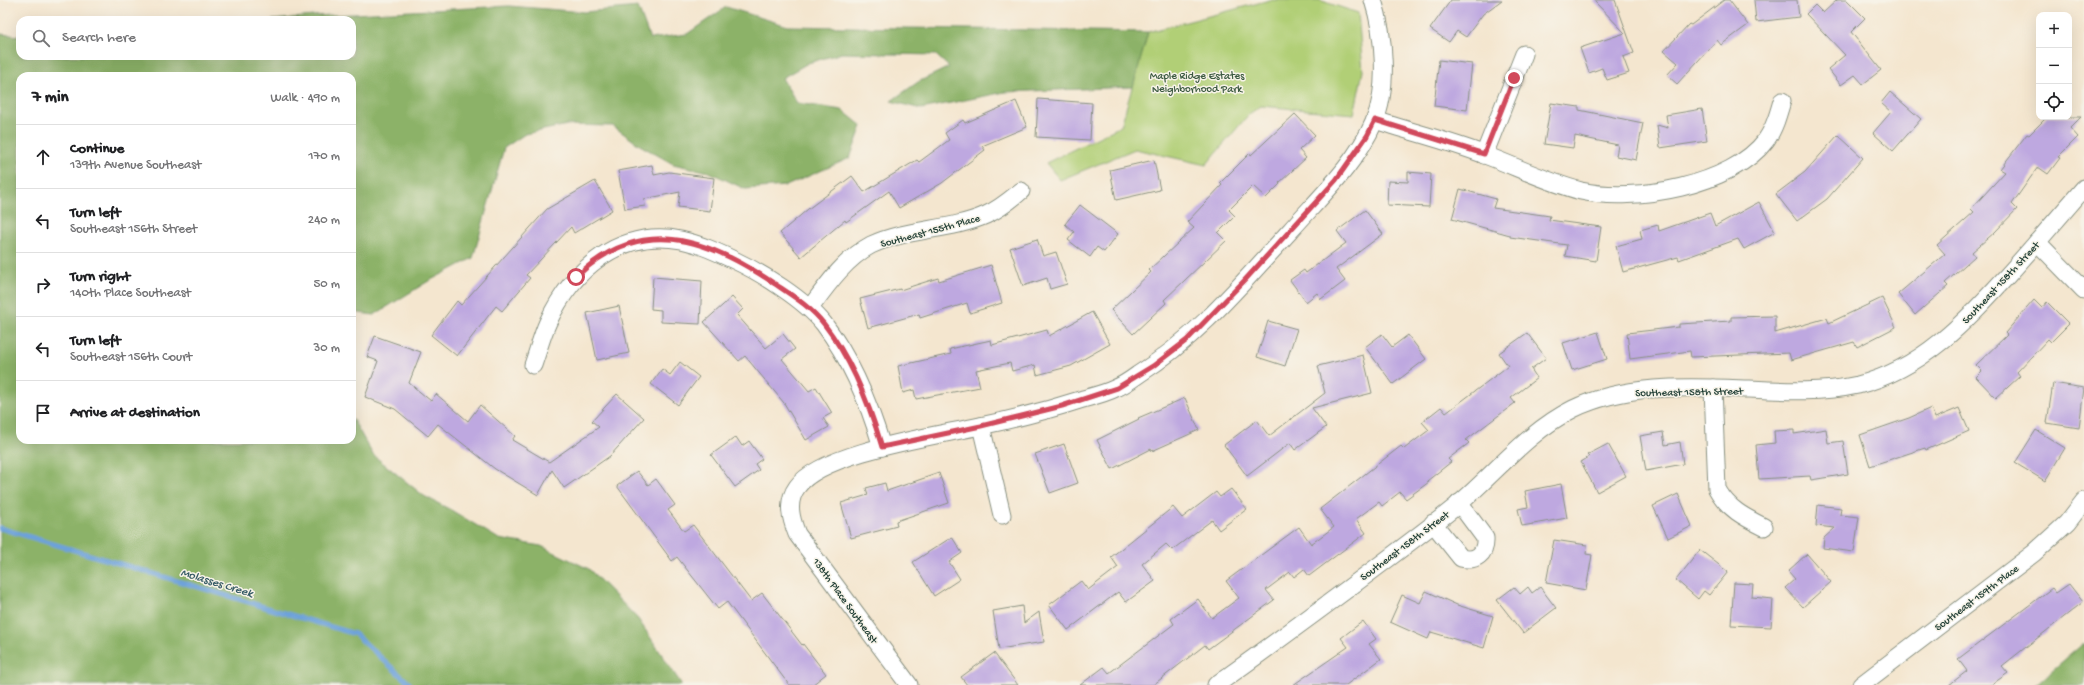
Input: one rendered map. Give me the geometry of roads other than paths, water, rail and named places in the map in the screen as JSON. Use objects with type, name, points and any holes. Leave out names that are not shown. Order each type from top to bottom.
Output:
[{"type":"street","points":[[533,365],[548,322],[559,300],[576,277],[591,262],[610,250],[633,241],[679,239],[706,247],[749,267],[810,308],[839,345],[855,375],[870,407],[882,447],[981,426],[1062,406],[1117,388],[1153,366],[1187,340],[1244,281],[1336,180],[1367,136],[1375,120],[1382,83],[1383,51],[1380,29],[1373,0]]},
{"type":"street","points":[[1484,154],[1524,54]]},
{"type":"street","points":[[1375,120],[1484,154],[1531,175],[1581,191],[1605,194],[1655,193],[1711,177],[1746,159],[1765,141],[1771,132],[1782,102]]},
{"type":"street","name":"Southeast 158th Street","points":[[1216,685],[1459,503],[1519,448],[1549,424],[1573,409],[1595,400],[1642,390],[1713,388],[1816,392],[1860,384],[1897,371],[1928,353],[1970,316],[2084,188]]},
{"type":"street","name":"Southeast 155th Place","points":[[810,308],[838,272],[870,246],[890,238],[971,220],[986,215],[1002,207],[1021,191]]},
{"type":"street","points":[[2037,242],[2084,290]]},
{"type":"street","points":[[1713,388],[1717,490],[1722,499],[1733,510],[1764,527]]},
{"type":"street","points":[[981,426],[1002,514]]},
{"type":"street","name":"138th Place Southeast","points":[[882,447],[851,456],[811,474],[797,487],[792,496],[790,511],[797,534],[909,685]]},
{"type":"street","name":"Southeast 159th Place","points":[[1862,685],[2034,553],[2067,523],[2084,501]]},
{"type":"street","points":[[1433,523],[1461,558],[1467,560],[1479,556],[1484,551],[1485,538],[1459,503]]},
{"type":"waterway","name":"Molasses Creek","points":[[0,528],[355,634],[411,685]]},
{"type":"park label","name":"Maple Ridge Estates Neighborhood Park","points":[[1197,81]]}]
